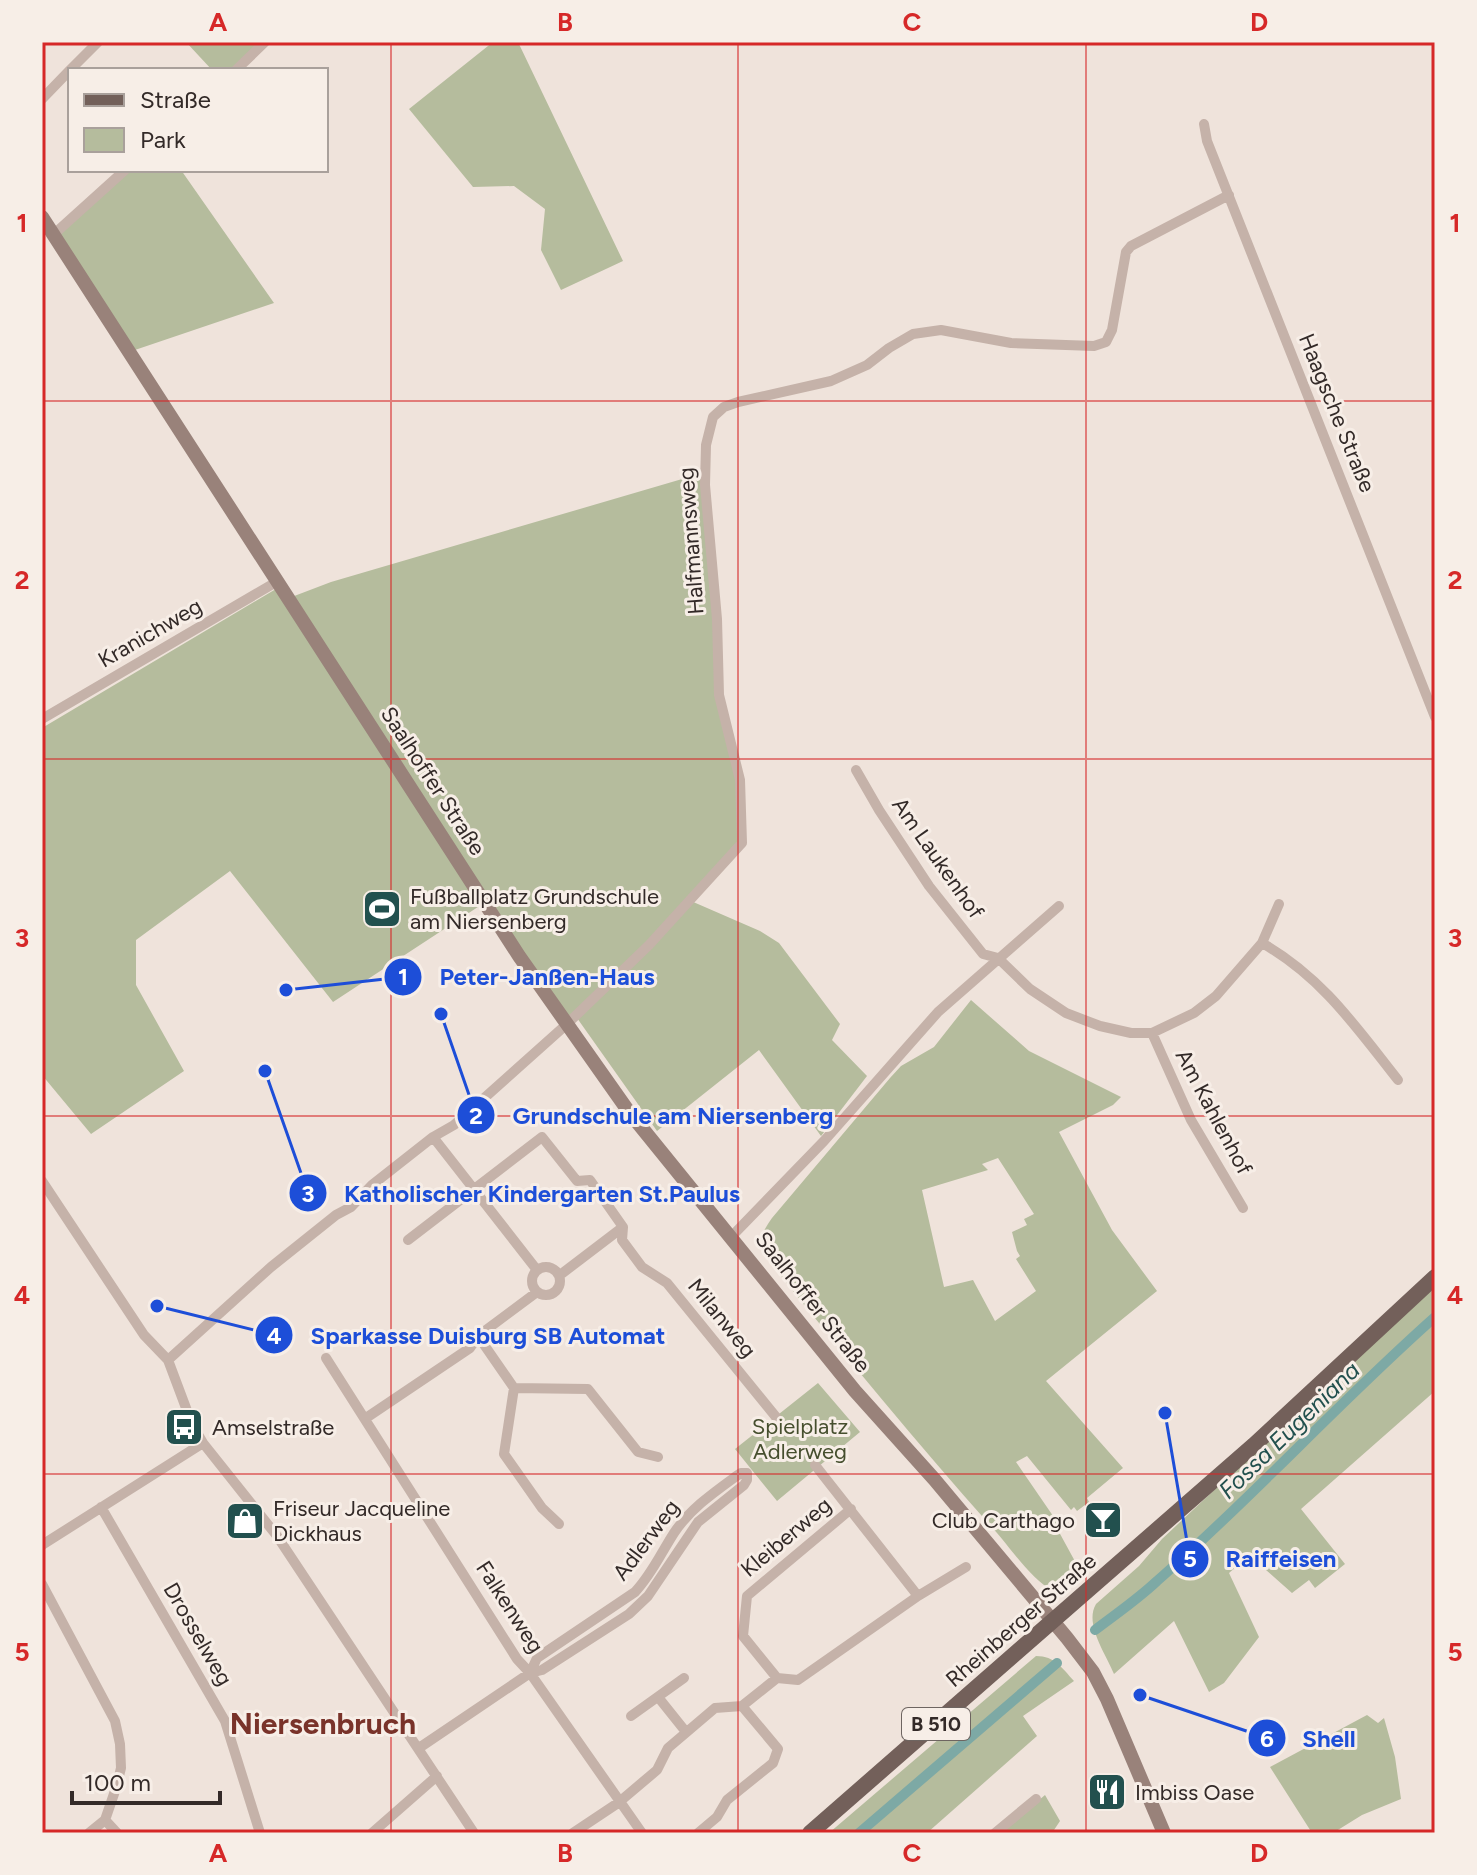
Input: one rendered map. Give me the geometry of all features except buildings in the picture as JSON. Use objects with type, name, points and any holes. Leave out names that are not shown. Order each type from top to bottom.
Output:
[{"type":"main road","name":"Saalhoffer Straße","points":[[42,217],[519,956],[629,1112],[855,1391],[934,1479],[1054,1622],[1101,1685],[1164,1833]]},
{"type":"main road","name":"Rheinberger Straße","points":[[810,1833],[1276,1426],[1435,1277]]},
{"type":"street","points":[[72,68],[98,42]]},
{"type":"street","points":[[238,68],[265,42]]},
{"type":"street","points":[[42,99],[68,72]]},
{"type":"street","name":"Haagsche Straße","points":[[1204,124],[1207,141],[1435,717]]},
{"type":"street","points":[[53,235],[123,172]]},
{"type":"street","name":"Halfmannsweg","points":[[567,1024],[649,945],[742,843],[740,780],[719,695],[717,619],[705,485],[708,431],[717,411],[738,402],[831,381],[867,365],[913,334],[941,330],[1011,343],[1094,346],[1106,342],[1112,330],[1126,252],[1131,246],[1229,195]]},
{"type":"street","name":"Kranichweg","points":[[42,719],[278,581]]},
{"type":"street","name":"Am Laukenhof","points":[[856,770],[929,886],[983,954],[998,958],[1030,989],[1066,1013],[1100,1026],[1131,1033],[1152,1033]]},
{"type":"street","points":[[1152,1033],[1194,1013],[1216,996],[1262,943],[1279,904]]},
{"type":"street","points":[[732,1236],[824,1141],[922,1029],[1059,906]]},
{"type":"street","points":[[1262,943],[1316,980],[1398,1080]]},
{"type":"street","points":[[168,1360],[271,1267],[336,1215],[351,1207],[372,1185],[433,1137],[454,1125],[567,1024]]},
{"type":"street","name":"Am Kahlenhof","points":[[1152,1033],[1191,1120],[1243,1208]]},
{"type":"street","points":[[433,1137],[537,1270]]},
{"type":"street","name":"Milanweg","points":[[474,1190],[542,1137],[577,1181],[590,1180],[623,1227],[622,1240],[642,1267],[667,1283],[776,1417]]},
{"type":"street","points":[[42,1181],[144,1335],[168,1360],[192,1424],[203,1443],[277,1536],[474,1833]]},
{"type":"street","points":[[408,1240],[474,1190]]},
{"type":"street","points":[[560,1275],[623,1227]]},
{"type":"street","points":[[547,1267],[560,1275],[556,1292],[546,1295],[537,1292],[532,1280],[537,1270],[547,1267]]},
{"type":"street","points":[[366,1418],[470,1348],[478,1336],[537,1292]]},
{"type":"street","points":[[478,1336],[514,1388],[504,1454],[542,1508],[559,1524]]},
{"type":"street","name":"Falkenweg","points":[[326,1358],[517,1659],[642,1833]]},
{"type":"street","points":[[514,1388],[588,1389],[638,1452],[658,1457]]},
{"type":"street","points":[[42,1545],[203,1443]]},
{"type":"street","points":[[815,1465],[918,1596]]},
{"type":"street","name":"Adlerweg","points":[[419,1748],[530,1673],[542,1670],[629,1614],[664,1575],[680,1544],[698,1522],[744,1485],[747,1473],[735,1477],[691,1511],[647,1579],[635,1592],[537,1658],[530,1673]]},
{"type":"street","name":"Drosselweg","points":[[101,1507],[225,1721],[260,1833]]},
{"type":"street","name":"Kleiberweg","points":[[777,1678],[743,1636],[747,1596],[851,1509]]},
{"type":"street","points":[[573,1833],[618,1803],[657,1770],[668,1748],[715,1708],[742,1706],[777,1678],[798,1680],[918,1596],[966,1567]]},
{"type":"street","points":[[42,1584],[115,1721],[120,1744],[121,1768],[105,1820],[89,1833]]},
{"type":"street","points":[[631,1716],[684,1678]]},
{"type":"street","points":[[658,1697],[686,1732]]},
{"type":"street","points":[[698,1833],[717,1817],[727,1800],[773,1763],[778,1749],[742,1706]]},
{"type":"street","points":[[372,1833],[437,1776]]},
{"type":"street","points":[[995,1833],[1036,1799]]},
{"type":"street","points":[[105,1820],[117,1833]]},
{"type":"green space","points":[[186,42],[265,42],[238,68],[210,68]]},
{"type":"green space","points":[[493,42],[518,42],[623,261],[561,290],[541,250],[545,209],[514,186],[473,187],[409,109]]},
{"type":"green space","points":[[123,172],[182,172],[274,303],[129,352],[53,235]]},
{"type":"green space","points":[[706,472],[719,699],[740,780],[742,848],[691,901],[760,931],[779,943],[840,1024],[832,1040],[867,1076],[821,1136],[759,1050],[657,1131],[577,1018],[567,1024],[484,903],[333,1002],[230,871],[136,940],[136,985],[184,1071],[91,1134],[42,1075],[42,728],[281,586],[289,598],[331,582]]},
{"type":"green space","points":[[971,1000],[1029,1051],[1121,1097],[1113,1105],[1059,1132],[1112,1230],[1157,1291],[1046,1381],[1123,1468],[1087,1498],[1089,1502],[1077,1511],[1074,1507],[1071,1510],[1027,1456],[1016,1462],[1062,1529],[1059,1532],[1083,1576],[1061,1591],[1045,1586],[1023,1564],[830,1337],[776,1270],[761,1245],[772,1218],[890,1078],[901,1066],[934,1047]],"holes":[[[998,1158],[1034,1214],[1024,1219],[1027,1225],[1012,1232],[1020,1256],[1016,1259],[1036,1291],[995,1321],[973,1280],[944,1287],[922,1190],[988,1170],[982,1164]]]},
{"type":"green space","points":[[1435,1283],[1435,1391],[1301,1509],[1345,1564],[1315,1588],[1309,1580],[1292,1593],[1258,1563],[1256,1557],[1250,1555],[1229,1573],[1259,1637],[1224,1683],[1209,1692],[1174,1621],[1114,1674],[1094,1630],[1096,1604]]},
{"type":"green space","name":"Spielplatz Adlerweg","points":[[818,1383],[860,1432],[777,1501],[735,1449]]},
{"type":"green space","points":[[1036,1656],[1053,1660],[1074,1681],[1023,1716],[1037,1736],[927,1833],[829,1833]]},
{"type":"green space","points":[[1367,1715],[1378,1723],[1384,1718],[1395,1757],[1401,1799],[1362,1815],[1333,1833],[1312,1833],[1270,1767]]},
{"type":"green space","points":[[1045,1795],[1060,1821],[1052,1833],[1000,1833]]},
{"type":"waterway","name":"Fossa Eugeniana","points":[[1095,1630],[1193,1549],[1435,1317]]},
{"type":"waterway","name":"Fossa Eugeniana","points":[[859,1833],[1057,1663]]},
{"type":"place","name":"Fußballplatz Grundschule am Niersenberg","points":[[382,909]]},
{"type":"place","name":"Peter-Janßen-Haus","points":[[286,990]]},
{"type":"place","name":"Grundschule am Niersenberg","points":[[441,1014]]},
{"type":"place","name":"Katholischer Kindergarten St.Paulus","points":[[265,1071]]},
{"type":"place","name":"Sparkasse Duisburg SB Automat","points":[[157,1306]]},
{"type":"place","name":"Raiffeisen","points":[[1165,1413]]},
{"type":"place","name":"Amselstraße","points":[[184,1427]]},
{"type":"place","name":"Club Carthago","points":[[1103,1520]]},
{"type":"place","name":"Friseur Jacqueline Dickhaus","points":[[245,1521]]},
{"type":"place","name":"Shell","points":[[1140,1695]]},
{"type":"place","name":"Imbiss Oase","points":[[1107,1792]]},
{"type":"district","name":"Niersenbruch","points":[[323,1723]]}]
